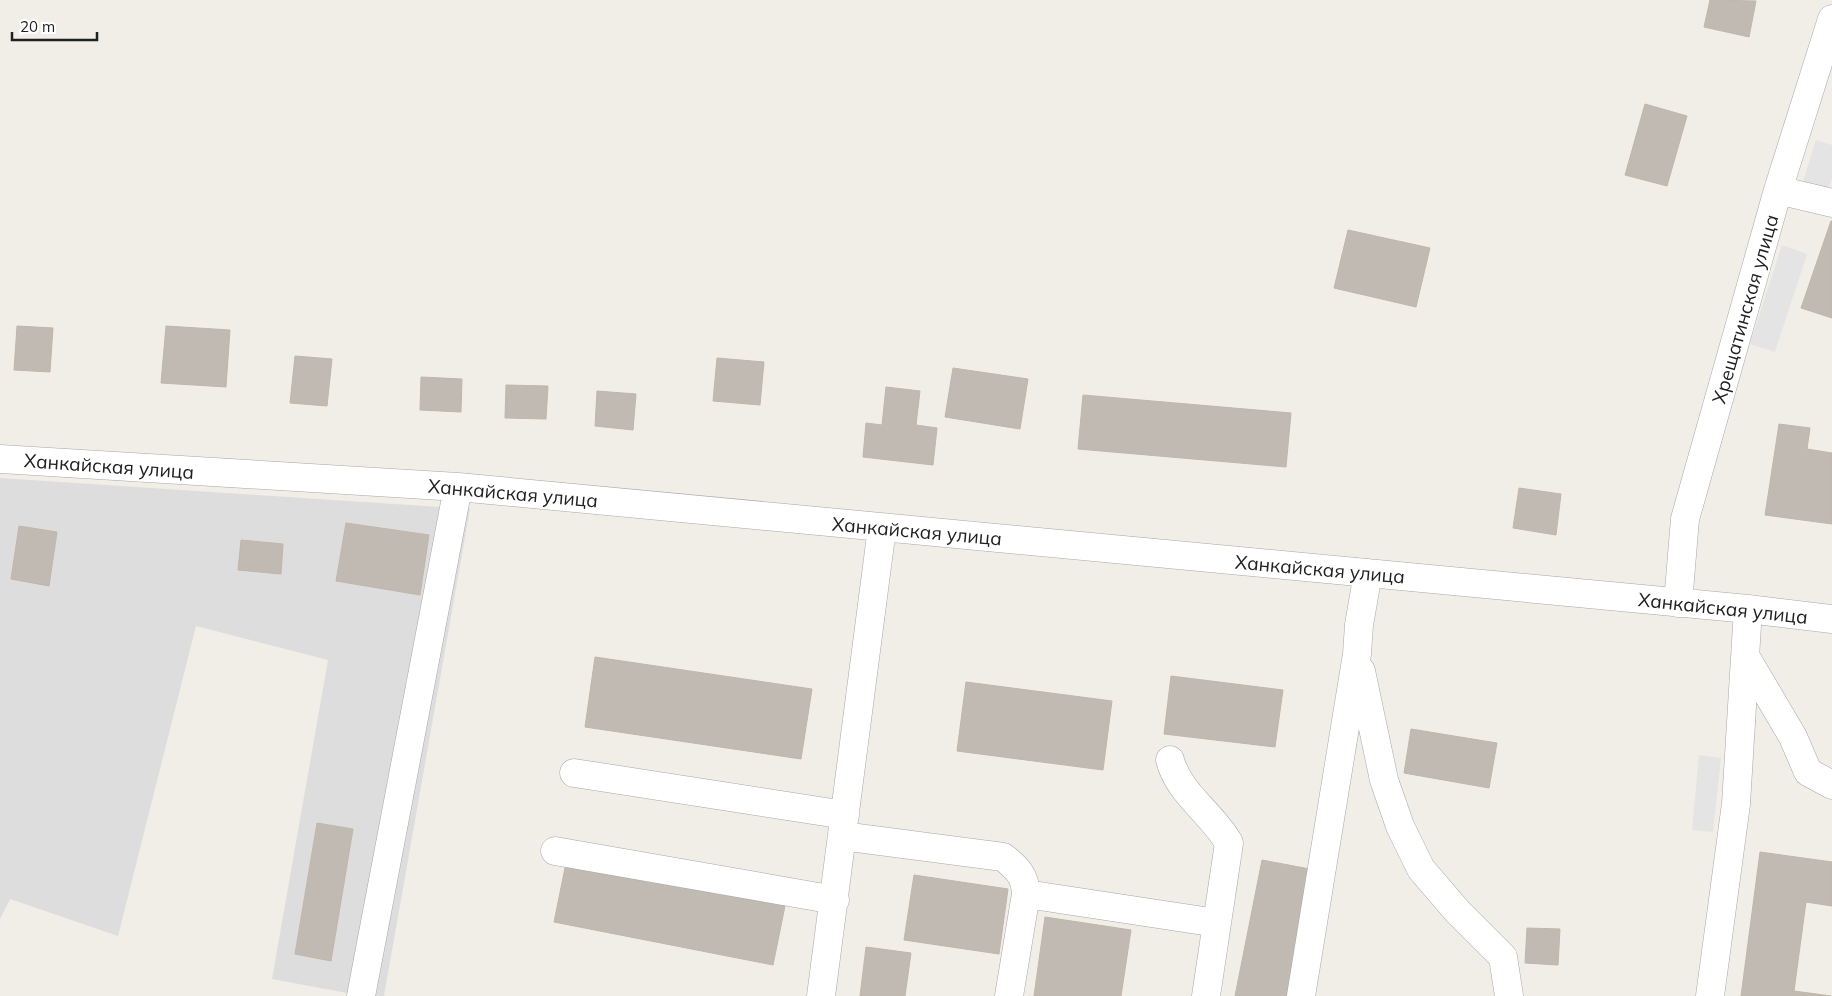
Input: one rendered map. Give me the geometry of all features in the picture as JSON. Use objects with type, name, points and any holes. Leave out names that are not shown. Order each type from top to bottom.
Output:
[{"type":"street","name":"Хрещатинская улица","points":[[1678,603],[1685,519],[1778,190],[1832,19]]},
{"type":"street","points":[[1778,190],[1832,203]]},
{"type":"street","name":"Ханкайская улица","points":[[0,459],[458,487],[1748,609],[1832,619]]},
{"type":"street","points":[[361,996],[458,487]]},
{"type":"street","points":[[821,996],[882,528]]},
{"type":"street","points":[[1301,996],[1357,654],[1359,625],[1368,573]]},
{"type":"street","points":[[1710,996],[1736,804],[1747,659],[1748,609]]},
{"type":"street","points":[[1357,654],[1384,780],[1400,826],[1421,869],[1458,912],[1504,957],[1509,996]]},
{"type":"street","points":[[1747,659],[1793,737],[1808,772],[1832,785]]},
{"type":"street","points":[[1170,760],[1174,774],[1197,805],[1223,833],[1228,843],[1206,996]]},
{"type":"street","points":[[574,773],[1003,857],[1019,869],[1026,884],[1026,894],[1009,996]]},
{"type":"street","points":[[555,851],[835,900]]},
{"type":"street","points":[[1026,894],[1217,923]]},
{"type":"shaded area","points":[[1816,140],[1832,145],[1832,178],[1828,190],[1803,182]]},
{"type":"shaded area","points":[[1782,245],[1807,254],[1775,352],[1750,344]]},
{"type":"shaded area","points":[[0,478],[470,509],[384,996],[363,996],[272,979],[328,660],[196,626],[118,936],[10,899],[0,919]]},
{"type":"shaded area","points":[[1699,755],[1721,758],[1713,832],[1692,830]]},
{"type":"building","points":[[1710,0],[1756,1],[1749,37],[1704,27]]},
{"type":"building","points":[[1645,104],[1687,116],[1667,186],[1625,175]]},
{"type":"building","points":[[1832,221],[1832,318],[1801,308]]},
{"type":"building","points":[[1348,230],[1430,248],[1416,307],[1334,288]]},
{"type":"building","points":[[17,326],[53,328],[50,372],[14,370]]},
{"type":"building","points":[[166,326],[230,330],[226,387],[161,383]]},
{"type":"building","points":[[295,356],[332,359],[327,406],[290,403]]},
{"type":"building","points":[[717,358],[764,362],[760,405],[713,401]]},
{"type":"building","points":[[953,368],[1028,379],[1020,429],[945,417]]},
{"type":"building","points":[[421,377],[462,379],[461,412],[420,410]]},
{"type":"building","points":[[506,385],[548,386],[546,419],[505,418]]},
{"type":"building","points":[[886,387],[920,391],[916,425],[937,428],[933,465],[863,457],[866,423],[882,425]]},
{"type":"building","points":[[597,391],[636,394],[633,430],[595,426]]},
{"type":"building","points":[[1083,395],[1291,413],[1286,467],[1078,449]]},
{"type":"building","points":[[1779,424],[1810,428],[1807,449],[1832,453],[1832,524],[1765,515]]},
{"type":"building","points":[[1519,488],[1561,494],[1556,535],[1513,528]]},
{"type":"building","points":[[346,523],[429,535],[420,595],[336,581]]},
{"type":"building","points":[[19,526],[57,532],[49,586],[11,579]]},
{"type":"building","points":[[241,540],[283,544],[281,574],[238,570]]},
{"type":"building","points":[[595,657],[812,689],[801,759],[585,727]]},
{"type":"building","points":[[1171,676],[1283,690],[1275,747],[1164,734]]},
{"type":"building","points":[[966,682],[1112,701],[1103,770],[957,751]]},
{"type":"building","points":[[1411,729],[1497,743],[1489,788],[1404,773]]},
{"type":"building","points":[[317,823],[353,829],[331,961],[295,954]]},
{"type":"building","points":[[1760,852],[1832,862],[1832,906],[1806,902],[1794,991],[1831,996],[1741,996]]},
{"type":"building","points":[[1262,860],[1315,870],[1291,996],[1235,996]]},
{"type":"building","points":[[566,863],[785,906],[773,965],[554,922]]},
{"type":"building","points":[[914,875],[1008,889],[999,954],[904,940]]},
{"type":"building","points":[[1045,917],[1131,930],[1121,996],[1034,996]]},
{"type":"building","points":[[1527,928],[1560,929],[1558,965],[1525,963]]},
{"type":"building","points":[[866,947],[911,953],[905,996],[860,996]]}]
